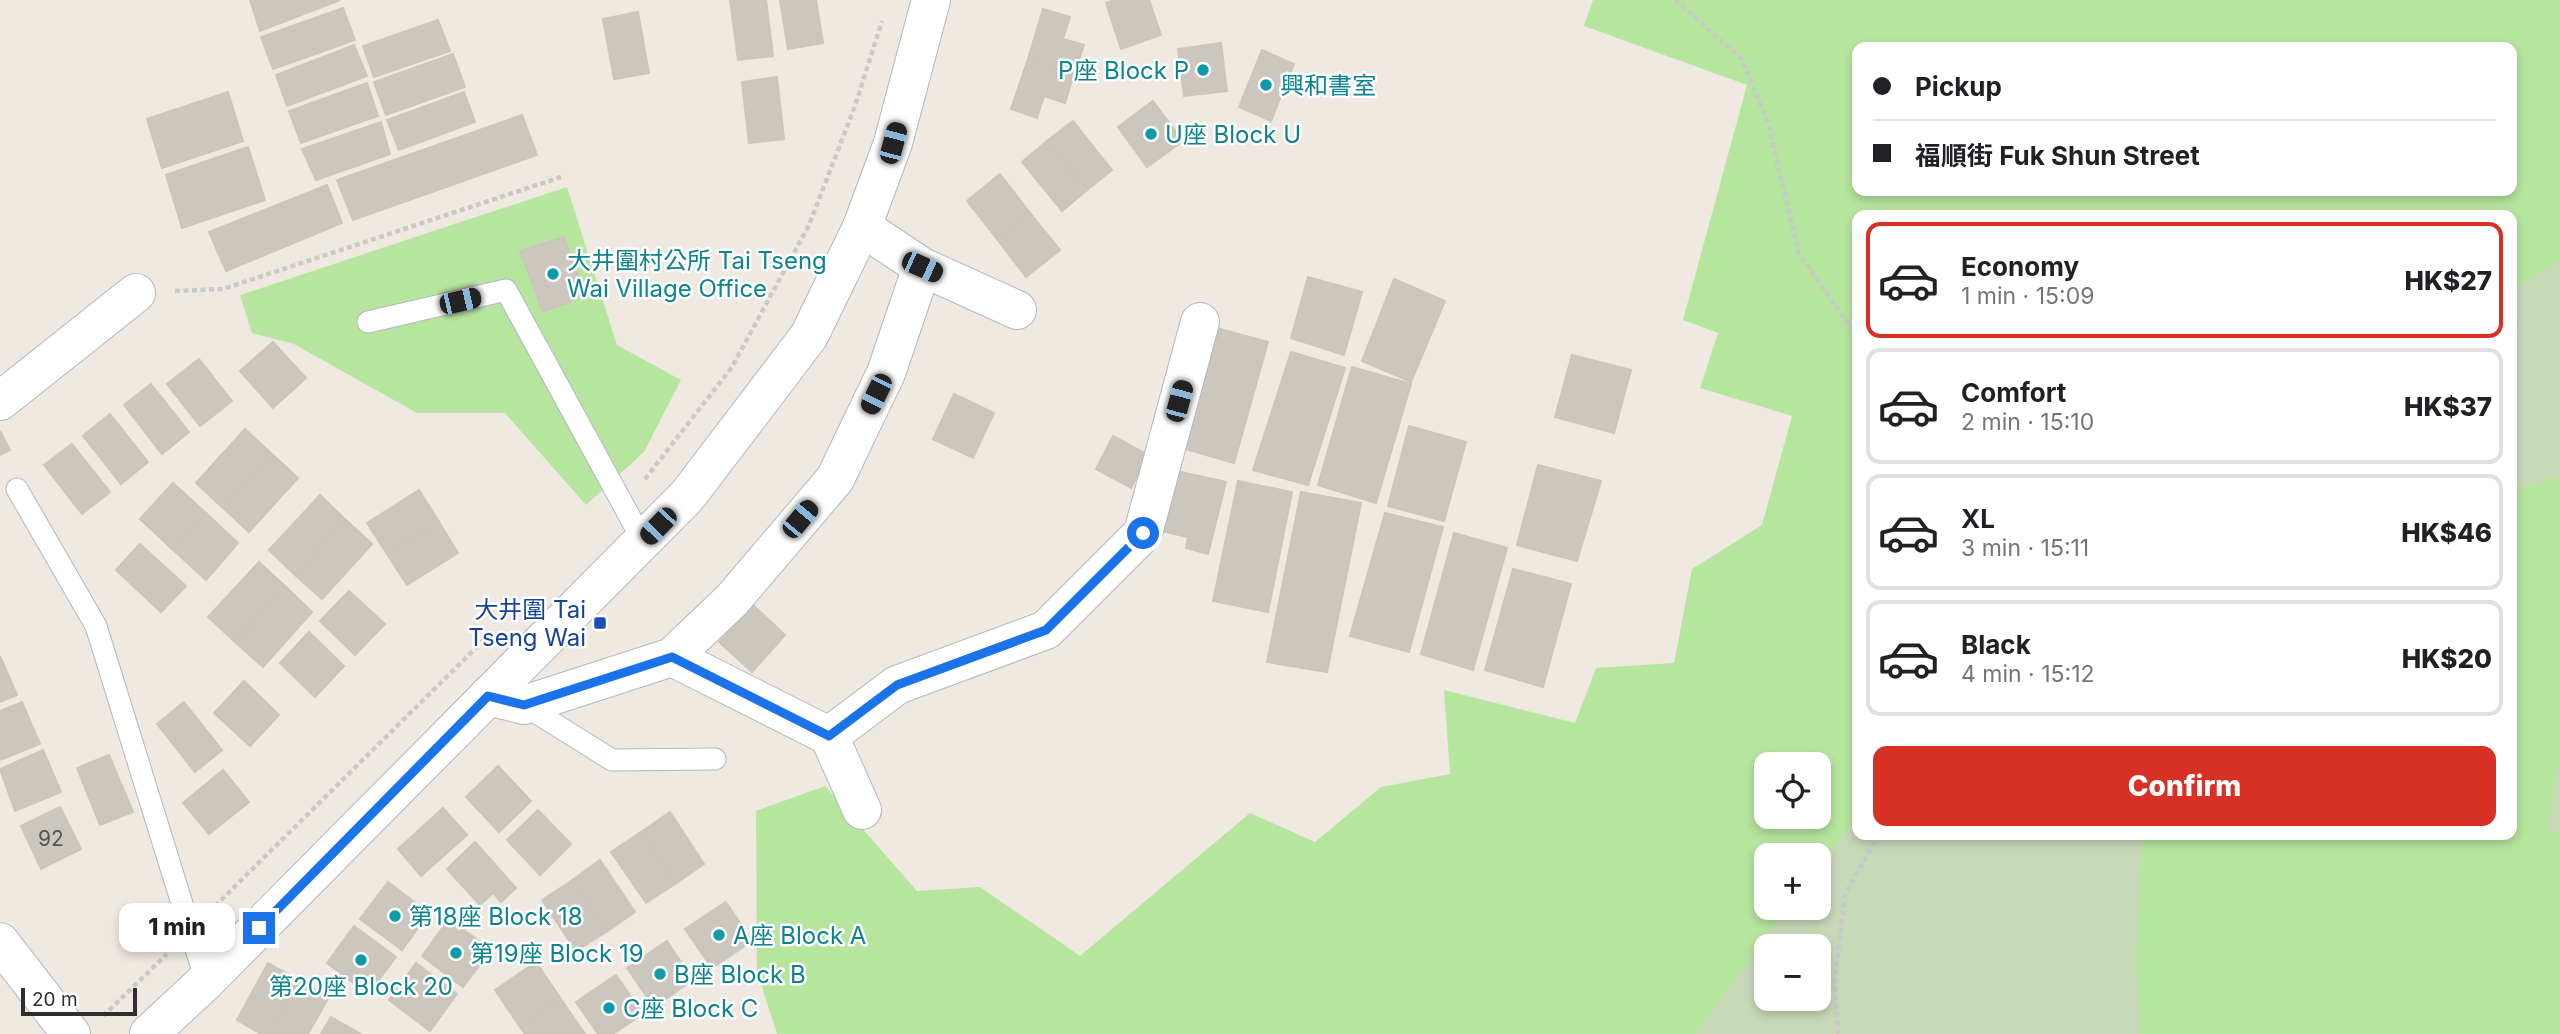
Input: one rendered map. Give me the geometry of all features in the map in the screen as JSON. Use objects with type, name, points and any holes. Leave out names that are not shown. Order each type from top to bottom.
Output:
[{"type":"street","points":[[149,1034],[506,701],[643,541],[688,495],[809,336],[862,227],[893,143],[930,0]]},
{"type":"street","points":[[862,227],[922,267],[1017,310]]},
{"type":"street","points":[[506,701],[672,657],[732,600],[835,478],[886,373],[922,267]]},
{"type":"street","points":[[0,401],[135,293]]},
{"type":"street","points":[[829,736],[897,685],[1046,630],[1143,533],[1200,322]]},
{"type":"street","points":[[672,657],[829,736],[862,810]]},
{"type":"street","points":[[0,942],[83,1029]]},
{"type":"lane","points":[[368,322],[506,290],[643,541]]},
{"type":"lane","points":[[17,489],[96,626],[206,981]]},
{"type":"lane","points":[[506,701],[612,760],[715,760]]},
{"type":"path","points":[[1675,0],[1742,59],[1768,123],[1799,254],[1852,329]]},
{"type":"path","points":[[622,504],[732,367],[809,225],[855,106],[884,13]]},
{"type":"path","points":[[135,293],[223,289],[561,177]]},
{"type":"path","points":[[83,1029],[191,930],[495,630]]},
{"type":"path","points":[[1838,1034],[1835,979],[1845,894],[1876,840]]},
{"type":"green space","points":[[1593,0],[2560,0],[2560,1034],[777,1034],[757,971],[756,811],[825,786],[917,891],[980,887],[1080,956],[1250,813],[1315,842],[1381,787],[1450,774],[1444,690],[1575,723],[1596,668],[1674,663],[1692,569],[1762,525],[1792,416],[1700,388],[1718,333],[1683,320],[1747,85],[1584,26]]},
{"type":"green space","points":[[567,187],[617,345],[681,380],[644,452],[586,505],[505,413],[417,413],[294,344],[252,333],[240,295]]},
{"type":"green space","points":[[2560,260],[2560,476],[2517,490],[2517,288]]},
{"type":"green space","points":[[2560,752],[2560,833],[2547,830]]},
{"type":"green space","points":[[1852,819],[1852,840],[2142,840],[2136,957],[2140,1034],[1695,1034],[1754,954],[1754,1011],[1831,1011],[1831,934],[1769,934],[1779,920],[1831,920],[1831,851]]},
{"type":"building","points":[[250,0],[340,0],[260,31]]},
{"type":"building","points":[[730,0],[766,0],[773,56],[738,60]]},
{"type":"building","points":[[780,0],[816,0],[823,43],[788,49]]},
{"type":"building","points":[[1115,0],[1149,0],[1161,35],[1121,49],[1106,3]]},
{"type":"building","points":[[343,8],[355,40],[273,69],[261,37]]},
{"type":"building","points":[[1043,9],[1070,17],[1063,39],[1084,45],[1074,74],[1028,59]]},
{"type":"building","points":[[638,12],[649,73],[614,79],[603,19]]},
{"type":"building","points":[[438,20],[450,51],[374,77],[363,46]]},
{"type":"building","name":"P座 Block P","points":[[1221,43],[1227,91],[1184,96],[1178,49]]},
{"type":"building","points":[[354,45],[367,76],[287,106],[276,75]]},
{"type":"building","name":"興和書室","points":[[1262,50],[1294,64],[1271,121],[1239,107]]},
{"type":"building","points":[[453,54],[465,87],[386,115],[374,82]]},
{"type":"building","points":[[1028,59],[1074,74],[1065,103],[1044,96],[1037,118],[1011,109]]},
{"type":"building","points":[[777,77],[784,139],[749,143],[742,82]]},
{"type":"building","points":[[367,83],[378,116],[301,143],[289,111]]},
{"type":"building","points":[[228,92],[243,141],[162,168],[147,119]]},
{"type":"building","points":[[464,92],[475,122],[399,150],[387,120]]},
{"type":"building","name":"U座 Block U","points":[[1153,101],[1183,141],[1147,167],[1118,127]]},
{"type":"building","points":[[522,115],[537,155],[353,220],[337,180]]},
{"type":"building","points":[[1073,121],[1112,170],[1087,190],[1047,141]]},
{"type":"building","points":[[381,122],[390,154],[316,180],[302,149]]},
{"type":"building","points":[[1047,141],[1087,190],[1062,211],[1022,162]]},
{"type":"building","points":[[248,147],[265,200],[182,228],[166,175]]},
{"type":"building","points":[[1000,174],[1030,213],[997,239],[967,201]]},
{"type":"building","points":[[327,185],[342,223],[226,271],[209,232]]},
{"type":"building","points":[[1030,213],[1060,250],[1026,277],[997,239]]},
{"type":"building","name":"大井圍村公所 Tai Tseng Wai Village Office","points":[[564,237],[586,296],[543,312],[520,251]]},
{"type":"building","points":[[1308,277],[1362,292],[1344,355],[1291,338]]},
{"type":"building","points":[[1394,279],[1445,301],[1411,382],[1362,361]]},
{"type":"building","points":[[1209,326],[1268,342],[1234,463],[1175,446]]},
{"type":"building","points":[[273,342],[306,378],[273,408],[240,371]]},
{"type":"building","points":[[1291,352],[1345,368],[1308,485],[1253,470]]},
{"type":"building","points":[[1572,355],[1631,370],[1614,433],[1555,417]]},
{"type":"building","points":[[199,359],[232,401],[200,426],[167,384]]},
{"type":"building","points":[[1352,367],[1411,384],[1376,503],[1318,485]]},
{"type":"building","points":[[151,384],[189,432],[162,454],[124,405]]},
{"type":"building","points":[[954,394],[994,413],[973,458],[933,439]]},
{"type":"building","points":[[110,414],[148,462],[121,484],[83,436]]},
{"type":"building","points":[[1409,426],[1466,442],[1444,521],[1388,506]]},
{"type":"building","points":[[245,429],[272,454],[223,508],[196,483]]},
{"type":"building","points":[[0,431],[10,450],[0,455]]},
{"type":"building","points":[[1113,436],[1148,455],[1131,488],[1096,469]]},
{"type":"building","points":[[72,444],[110,492],[82,514],[44,465]]},
{"type":"building","points":[[272,454],[298,478],[249,532],[223,508]]},
{"type":"building","points":[[1538,465],[1601,481],[1577,561],[1517,545]]},
{"type":"building","points":[[1177,471],[1226,482],[1208,554],[1186,548],[1188,537],[1161,531]]},
{"type":"building","points":[[1238,481],[1292,492],[1268,612],[1213,601]]},
{"type":"building","points":[[173,483],[206,513],[172,549],[140,519]]},
{"type":"building","points":[[419,490],[439,522],[387,554],[367,523]]},
{"type":"building","points":[[1301,492],[1361,503],[1327,672],[1267,662]]},
{"type":"building","points":[[320,495],[346,520],[295,575],[269,550]]},
{"type":"building","points":[[206,513],[238,543],[206,580],[172,549]]},
{"type":"building","points":[[1385,513],[1443,527],[1409,652],[1350,636]]},
{"type":"building","points":[[346,520],[372,544],[322,599],[295,575]]},
{"type":"building","points":[[439,522],[458,553],[407,585],[387,554]]},
{"type":"building","points":[[1454,533],[1507,548],[1473,670],[1421,654]]},
{"type":"building","points":[[140,544],[186,586],[161,612],[116,570]]},
{"type":"building","points":[[259,562],[286,587],[235,642],[208,617]]},
{"type":"building","points":[[1513,569],[1571,584],[1543,687],[1485,670]]},
{"type":"building","points":[[286,587],[312,612],[263,667],[235,642]]},
{"type":"building","points":[[349,591],[385,624],[355,655],[320,621]]},
{"type":"building","points":[[753,605],[785,635],[752,672],[719,642]]},
{"type":"building","points":[[309,632],[344,666],[315,697],[280,663]]},
{"type":"building","points":[[0,656],[17,695],[0,702]]},
{"type":"building","points":[[244,681],[279,715],[250,746],[214,713]]},
{"type":"building","points":[[22,702],[40,744],[0,760],[0,711]]},
{"type":"building","points":[[184,702],[222,750],[195,772],[157,724]]},
{"type":"building","points":[[43,750],[61,792],[15,811],[0,769]]},
{"type":"building","points":[[109,755],[133,812],[100,825],[77,768]]},
{"type":"building","points":[[498,766],[531,801],[499,832],[466,797]]},
{"type":"building","points":[[223,770],[249,802],[209,834],[183,803]]},
{"type":"building","points":[[60,807],[81,849],[41,869],[21,826]]},
{"type":"building","points":[[443,808],[467,835],[421,876],[398,849]]},
{"type":"building","points":[[538,810],[571,844],[540,875],[507,840]]},
{"type":"building","points":[[670,812],[704,864],[675,884],[641,832]]},
{"type":"building","points":[[641,832],[675,884],[646,903],[611,852]]},
{"type":"building","points":[[475,842],[516,888],[501,902],[493,893],[480,905],[447,869]]},
{"type":"building","points":[[600,860],[635,912],[606,932],[571,881]]},
{"type":"building","points":[[571,881],[606,932],[576,951],[542,900]]},
{"type":"building","name":"第18座 Block 18","points":[[388,882],[429,913],[402,950],[360,919]]},
{"type":"building","name":"A座 Block A","points":[[726,902],[752,941],[712,968],[685,929]]},
{"type":"building","name":"第19座 Block 19","points":[[449,919],[491,950],[463,987],[422,956]]},
{"type":"building","name":"第20座 Block 20","points":[[354,926],[396,957],[368,994],[327,963]]},
{"type":"building","name":"B座 Block B","points":[[667,941],[693,980],[654,1007],[627,968]]},
{"type":"building","points":[[536,962],[561,999],[520,1027],[495,990]]},
{"type":"building","points":[[268,963],[298,980],[269,1034],[261,1034],[237,1020]]},
{"type":"building","points":[[416,963],[457,994],[430,1031],[389,1000]]},
{"type":"building","name":"C座 Block C","points":[[616,975],[643,1014],[613,1034],[598,1034],[576,1002]]},
{"type":"building","points":[[298,980],[329,997],[308,1034],[269,1034]]},
{"type":"building","points":[[561,999],[585,1034],[525,1034],[520,1027]]},
{"type":"building","points":[[331,1017],[361,1034],[321,1034]]},
{"type":"place","name":"P座 Block P","points":[[1203,70]]},
{"type":"place","name":"興和書室","points":[[1266,85]]},
{"type":"place","name":"U座 Block U","points":[[1151,134]]},
{"type":"place","name":"大井圍村公所 Tai Tseng Wai Village Office","points":[[553,274]]},
{"type":"place","name":"大井圍 Tai Tseng Wai","points":[[600,623]]},
{"type":"place","name":"第18座 Block 18","points":[[395,916]]},
{"type":"place","name":"A座 Block A","points":[[719,935]]},
{"type":"place","name":"第19座 Block 19","points":[[456,953]]},
{"type":"place","name":"第20座 Block 20","points":[[361,960]]},
{"type":"place","name":"B座 Block B","points":[[660,974]]},
{"type":"place","name":"C座 Block C","points":[[609,1008]]},
{"type":"route","points":[[259,928],[488,696],[524,705],[672,657],[829,736],[897,685],[1046,630],[1143,533]]}]
